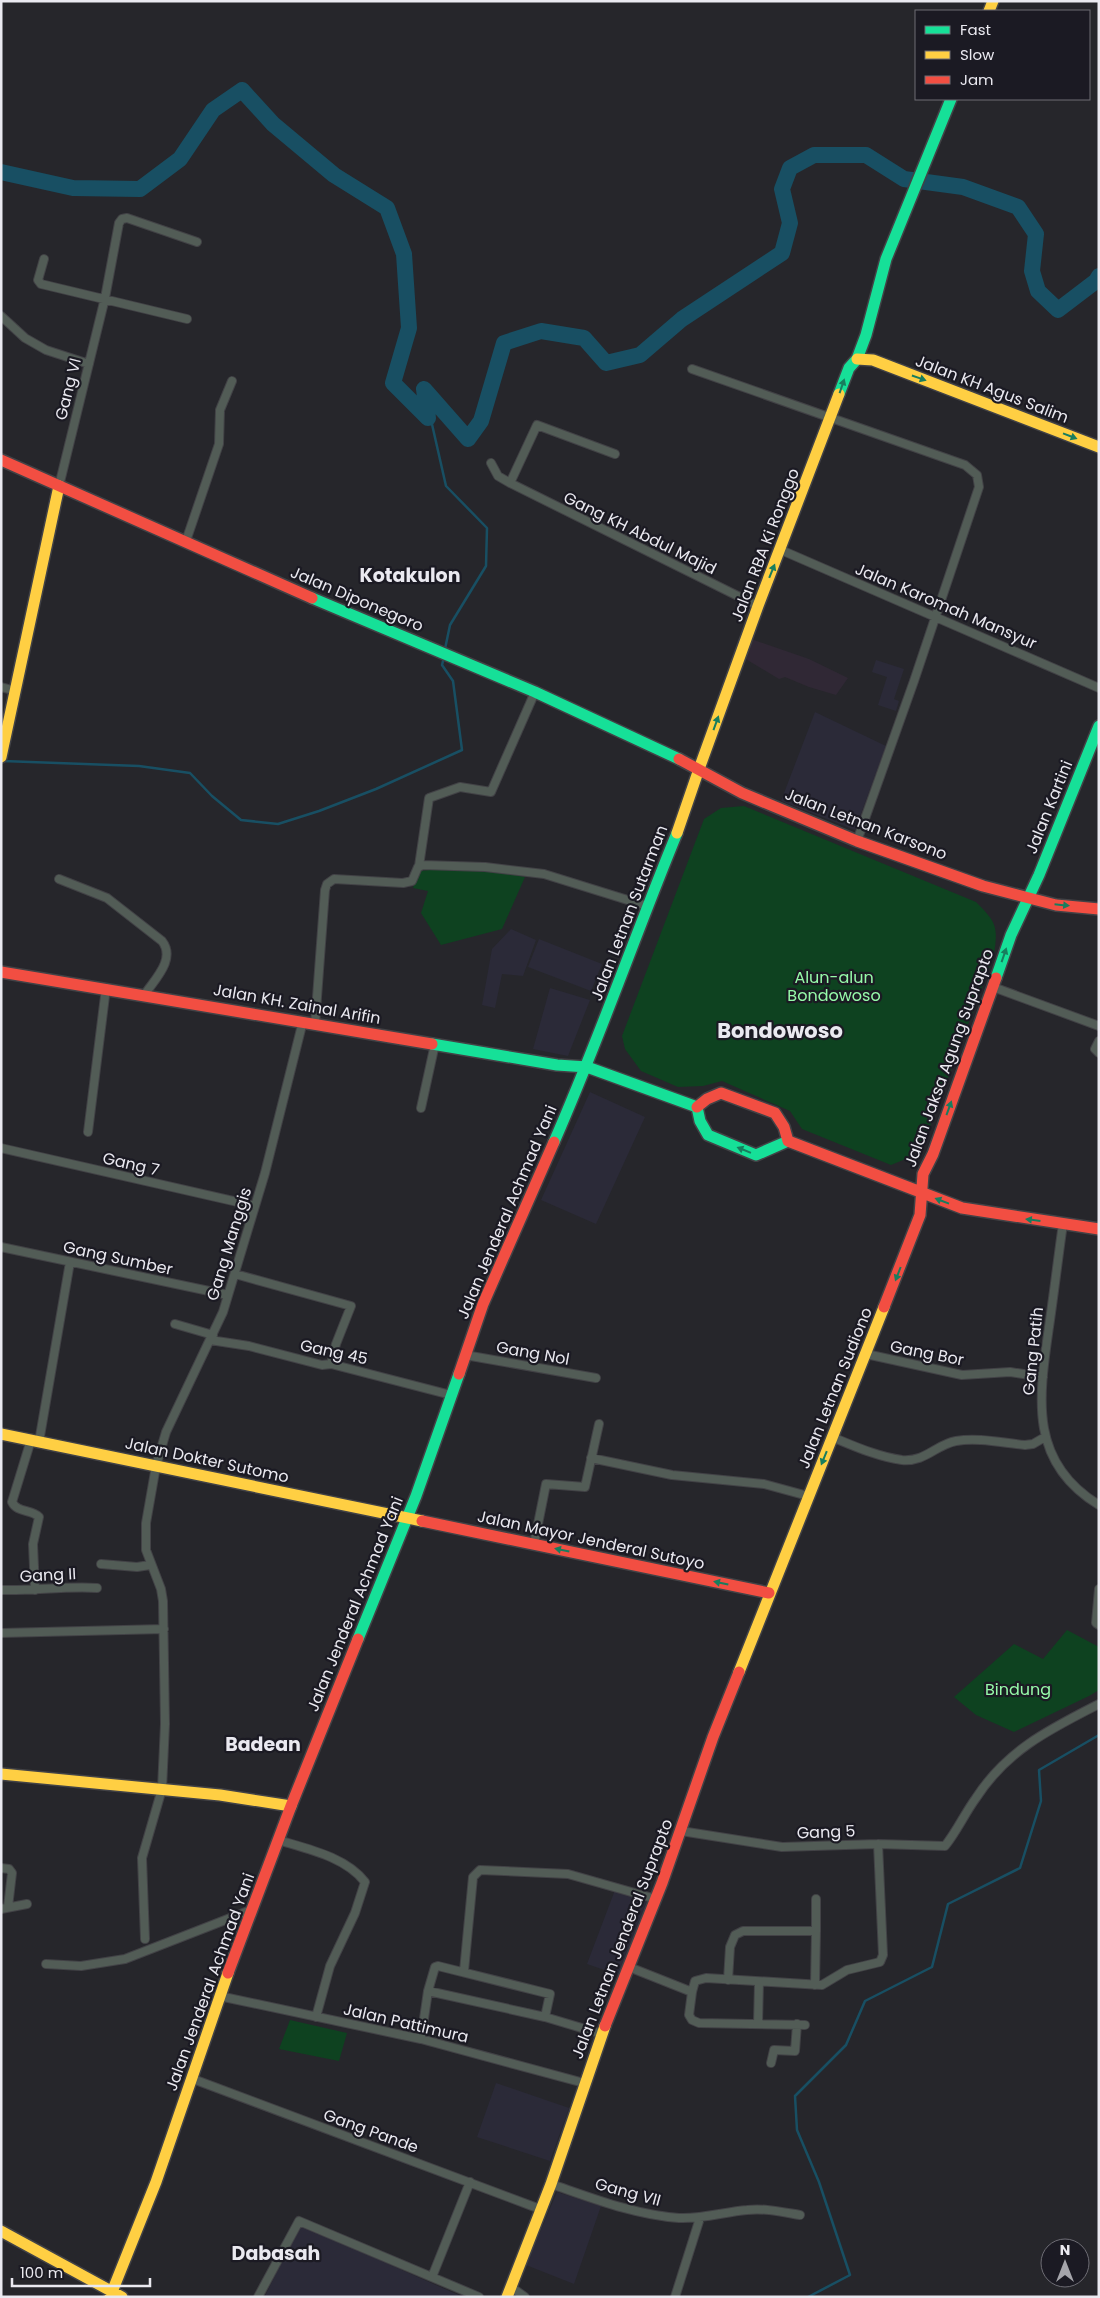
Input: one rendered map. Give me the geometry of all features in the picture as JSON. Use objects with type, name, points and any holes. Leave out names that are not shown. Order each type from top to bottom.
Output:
[{"type":"main road","name":"Jalan RBA Ki Ronggo","points":[[699,769],[758,606],[832,417],[849,368],[857,359],[866,335],[886,259],[951,100]]},
{"type":"main road","points":[[866,335],[873,360]]},
{"type":"main road","name":"Jalan KH Agus Salim","points":[[857,359],[873,360],[1099,447]]},
{"type":"main road","name":"Jalan Diponegoro","points":[[1,460],[279,584],[535,692],[699,769]]},
{"type":"main road","points":[[2,754],[59,486]]},
{"type":"main road","name":"Jalan Kartini","points":[[1011,934],[1039,875],[1099,726]]},
{"type":"main road","name":"Jalan Letnan Karsono","points":[[699,769],[742,793],[858,841],[983,886],[1026,899],[1099,909]]},
{"type":"main road","name":"Jalan Letnan Sutarman","points":[[587,1067],[647,906],[686,811],[699,769]]},
{"type":"main road","name":"Jalan Jaksa Agung Suprapto","points":[[922,1194],[921,1179],[924,1170],[932,1154],[1011,934]]},
{"type":"main road","name":"Jalan KH. Zainal Arifin","points":[[1,972],[145,994],[557,1065],[587,1067],[697,1107]]},
{"type":"main road","name":"Jalan Jenderal Achmad Yani","points":[[115,2295],[193,2079],[220,1996],[291,1806],[406,1518],[510,1237],[587,1067]]},
{"type":"main road","points":[[722,1093],[775,1113],[784,1127],[788,1141],[774,1149],[756,1155],[708,1135],[700,1121],[697,1107],[707,1099],[722,1093]]},
{"type":"main road","points":[[788,1141],[962,1208],[1099,1229]]},
{"type":"main road","name":"Jalan Letnan Sudiono","points":[[769,1593],[915,1229],[921,1209],[922,1194]]},
{"type":"main road","name":"Jalan Dokter Sutomo","points":[[1,1434],[406,1518]]},
{"type":"main road","name":"Jalan Mayor Jenderal Sutoyo","points":[[406,1518],[769,1593]]},
{"type":"main road","name":"Jalan Letnan Jenderal Suprapto","points":[[509,2292],[550,2184],[602,2034],[656,1899],[713,1737],[769,1593]]},
{"type":"main road","points":[[1,1774],[220,1795],[291,1806]]},
{"type":"main road","points":[[1,2231],[115,2295]]},
{"type":"street","name":"Gang VI","points":[[59,486],[106,298],[114,242],[122,219],[127,218],[197,242]]},
{"type":"street","points":[[44,259],[38,280],[41,284],[106,298],[187,320]]},
{"type":"street","points":[[1,316],[25,338],[46,350],[89,364]]},
{"type":"street","points":[[692,369],[965,465],[977,475],[978,487],[858,841]]},
{"type":"street","points":[[186,541],[219,444],[220,410],[232,381]]},
{"type":"street","points":[[510,483],[537,425],[615,454]]},
{"type":"street","name":"Gang KH Abdul Majid","points":[[491,463],[498,476],[510,483],[758,606]]},
{"type":"street","name":"Jalan Karomah Mansyur","points":[[781,550],[1099,688]]},
{"type":"street","points":[[1,687],[16,692]]},
{"type":"street","points":[[315,1024],[327,884],[339,879],[408,882],[413,880],[419,866],[429,798],[460,787],[491,792],[535,692]]},
{"type":"street","points":[[419,866],[485,867],[535,872],[647,906]]},
{"type":"street","points":[[59,879],[107,898],[162,941],[168,948],[168,960],[145,994]]},
{"type":"street","points":[[88,1132],[106,988]]},
{"type":"street","points":[[993,988],[1099,1026]]},
{"type":"street","name":"Gang Manggis","points":[[146,1939],[142,1858],[162,1789],[165,1724],[164,1629],[161,1589],[150,1565],[146,1550],[146,1535],[156,1466],[166,1432],[189,1378],[211,1337],[235,1274],[284,1100],[303,1021]]},
{"type":"street","points":[[1099,1041],[1095,1049],[1099,1053]]},
{"type":"street","points":[[421,1108],[435,1044]]},
{"type":"street","name":"Gang 7","points":[[1,1148],[255,1206]]},
{"type":"street","name":"Gang Patih","points":[[1063,1224],[1043,1377],[1041,1415],[1045,1436],[1052,1455],[1064,1477],[1099,1505]]},
{"type":"street","name":"Gang Sumber","points":[[1,1247],[228,1295]]},
{"type":"street","points":[[35,1590],[33,1544],[39,1517],[36,1514],[16,1508],[12,1502],[35,1441],[70,1262]]},
{"type":"street","points":[[235,1274],[351,1306],[336,1344],[331,1364]]},
{"type":"street","name":"Gang 45","points":[[175,1324],[211,1337],[322,1365],[331,1364],[451,1395]]},
{"type":"street","name":"Gang Bor","points":[[866,1354],[962,1375],[1010,1372],[1043,1377]]},
{"type":"street","name":"Gang Nol","points":[[465,1355],[596,1378]]},
{"type":"street","points":[[534,1544],[546,1484],[584,1487],[599,1424]]},
{"type":"street","points":[[832,1437],[880,1455],[902,1460],[925,1457],[956,1441],[975,1440],[1025,1445],[1033,1444],[1045,1436]]},
{"type":"street","points":[[591,1458],[672,1474],[764,1484],[808,1496]]},
{"type":"street","points":[[101,1564],[137,1567],[150,1565]]},
{"type":"street","name":"Gang II","points":[[1,1590],[35,1590],[64,1586],[97,1588]]},
{"type":"street","points":[[1099,1589],[1095,1617],[1096,1623],[1099,1625]]},
{"type":"street","points":[[1,1634],[164,1629]]},
{"type":"street","name":"Gang 5","points":[[681,1831],[782,1848],[878,1844],[941,1847],[950,1841],[990,1778],[1022,1747],[1041,1734],[1099,1704]]},
{"type":"street","points":[[278,1840],[305,1848],[344,1864],[359,1874],[365,1882],[355,1913],[330,1966],[316,2017]]},
{"type":"street","points":[[771,2063],[774,2050],[795,2051],[801,2024],[699,2023],[692,2020],[689,2015],[695,1981],[698,1979],[822,1985],[847,1970],[880,1962],[882,1959],[878,1844]]},
{"type":"street","points":[[1,1868],[10,1869],[12,1873],[5,1908],[27,1904]]},
{"type":"street","points":[[464,1971],[473,1876],[480,1870],[568,1874],[656,1899]]},
{"type":"street","points":[[815,1984],[816,1899]]},
{"type":"street","points":[[46,1964],[81,1966],[124,1958],[252,1910]]},
{"type":"street","points":[[728,1980],[730,1947],[735,1935],[743,1931],[816,1930]]},
{"type":"street","points":[[421,2040],[428,1991],[435,1968],[438,1966],[550,1994],[545,2017]]},
{"type":"street","points":[[629,1967],[692,1992]]},
{"type":"street","points":[[758,2024],[759,1982]]},
{"type":"street","points":[[428,1991],[545,2017],[602,2034]]},
{"type":"street","name":"Jalan Pattimura","points":[[220,1996],[421,2040],[584,2083]]},
{"type":"street","name":"Gang Pande","points":[[193,2079],[540,2209]]},
{"type":"street","points":[[432,2277],[470,2182]]},
{"type":"street","name":"Gang VII","points":[[550,2184],[629,2210],[678,2218],[700,2218],[746,2210],[765,2209],[800,2214]]},
{"type":"street","points":[[676,2296],[700,2218]]},
{"type":"street","points":[[258,2297],[299,2221],[479,2297]]},
{"type":"street","points":[[509,2292],[525,2297]]},
{"type":"shaded area","points":[[751,639],[809,659],[848,678],[836,695],[785,677],[779,679],[744,658]]},
{"type":"shaded area","points":[[876,660],[904,669],[894,699],[899,701],[896,711],[878,705],[887,677],[872,672]]},
{"type":"shaded area","points":[[815,712],[886,746],[855,830],[781,801]]},
{"type":"shaded area","points":[[511,929],[536,940],[523,976],[502,974],[495,1008],[482,1005],[492,949]]},
{"type":"shaded area","points":[[539,939],[602,964],[591,991],[528,967]]},
{"type":"shaded area","points":[[550,988],[590,1000],[568,1056],[533,1049]]},
{"type":"shaded area","points":[[590,1092],[645,1117],[596,1224],[541,1200]]},
{"type":"shaded area","points":[[615,1890],[651,1900],[622,1976],[587,1964]]},
{"type":"shaded area","points":[[496,2083],[569,2108],[550,2161],[477,2137]]},
{"type":"shaded area","points":[[557,2192],[601,2206],[574,2284],[526,2265]]},
{"type":"shaded area","points":[[300,2225],[463,2297],[267,2297],[265,2296]]},
{"type":"green space","name":"Alun-alun Bondowoso","points":[[744,806],[976,902],[992,920],[996,931],[994,955],[924,1142],[908,1158],[891,1165],[802,1129],[790,1111],[722,1081],[703,1086],[678,1087],[641,1071],[625,1049],[622,1036],[704,819],[721,808]]},
{"type":"green space","points":[[472,866],[525,877],[502,929],[441,945],[421,913],[428,891],[413,888],[419,871]]},
{"type":"green space","name":"Bindung","points":[[1067,1630],[1099,1647],[1099,1690],[1089,1696],[1014,1732],[976,1715],[954,1697],[1014,1644],[1043,1659]]},
{"type":"green space","points":[[290,2020],[347,2033],[339,2061],[279,2049]]},
{"type":"waterway","points":[[1,172],[73,188],[140,189],[180,159],[213,110],[242,90],[273,124],[334,175],[387,208],[404,254],[409,328],[393,383],[428,418],[424,389],[468,439],[481,421],[504,343],[541,331],[584,338],[606,363],[640,355],[682,319],[782,253],[790,223],[782,189],[790,168],[814,155],[866,155],[904,179],[963,187],[1018,207],[1036,234],[1032,271],[1038,291],[1058,310],[1096,281],[1099,276]]},
{"type":"waterway","points":[[424,389],[446,486],[487,528],[486,566],[450,625],[445,649]]},
{"type":"waterway","points":[[3,761],[139,766],[190,773],[212,796],[241,820],[278,824],[319,811],[376,789],[462,750],[453,681],[442,665],[444,657]]},
{"type":"waterway","points":[[808,2297],[850,2275],[819,2182],[797,2130],[795,2096],[846,2045],[865,2001],[932,1967],[948,1904],[1020,1868],[1041,1801],[1039,1770],[1099,1735]]},
{"type":"traffic: fast","points":[[839,394],[849,368],[857,359],[866,335],[886,259],[951,100]]},
{"type":"traffic: fast","points":[[312,598],[535,692],[679,759]]},
{"type":"traffic: fast","points":[[996,978],[1011,935],[1039,875],[1099,726]]},
{"type":"traffic: fast","points":[[554,1142],[677,833]]},
{"type":"traffic: fast","points":[[432,1044],[557,1065],[587,1067],[697,1107]]},
{"type":"traffic: fast","points":[[697,1107],[700,1121],[708,1135],[756,1155],[788,1141]]},
{"type":"traffic: fast","points":[[358,1639],[416,1496],[459,1374]]},
{"type":"traffic: slow","points":[[989,10],[993,1]]},
{"type":"traffic: slow","points":[[857,359],[873,360],[1099,447]]},
{"type":"traffic: slow","points":[[699,769],[758,606],[839,394]]},
{"type":"traffic: slow","points":[[1,757],[59,486]]},
{"type":"traffic: slow","points":[[677,833],[699,769]]},
{"type":"traffic: slow","points":[[739,1672],[884,1307]]},
{"type":"traffic: slow","points":[[1,1434],[422,1521]]},
{"type":"traffic: slow","points":[[1,1774],[220,1795],[291,1806]]},
{"type":"traffic: slow","points":[[110,2297],[156,2182],[228,1973]]},
{"type":"traffic: slow","points":[[507,2297],[551,2184],[605,2026]]},
{"type":"traffic: slow","points":[[1,2231],[122,2297]]},
{"type":"traffic: jam","points":[[1,460],[312,598]]},
{"type":"traffic: jam","points":[[679,759],[742,793],[857,841],[983,886],[1056,905],[1099,909]]},
{"type":"traffic: jam","points":[[1,972],[432,1044]]},
{"type":"traffic: jam","points":[[884,1307],[920,1215],[923,1174],[933,1154],[996,978]]},
{"type":"traffic: jam","points":[[697,1107],[707,1099],[721,1093],[775,1113],[784,1127],[788,1141]]},
{"type":"traffic: jam","points":[[788,1141],[962,1208],[1099,1229]]},
{"type":"traffic: jam","points":[[459,1374],[483,1304],[554,1142]]},
{"type":"traffic: jam","points":[[422,1521],[769,1593]]},
{"type":"traffic: jam","points":[[228,1973],[291,1806],[358,1639]]},
{"type":"traffic: jam","points":[[605,2026],[662,1883],[713,1737],[739,1672]]},
{"type":"district","name":"Kotakulon","points":[[410,575]]},
{"type":"district","name":"Bondowoso","points":[[780,1030]]},
{"type":"district","name":"Badean","points":[[263,1744]]},
{"type":"district","name":"Dabasah","points":[[276,2253]]}]
